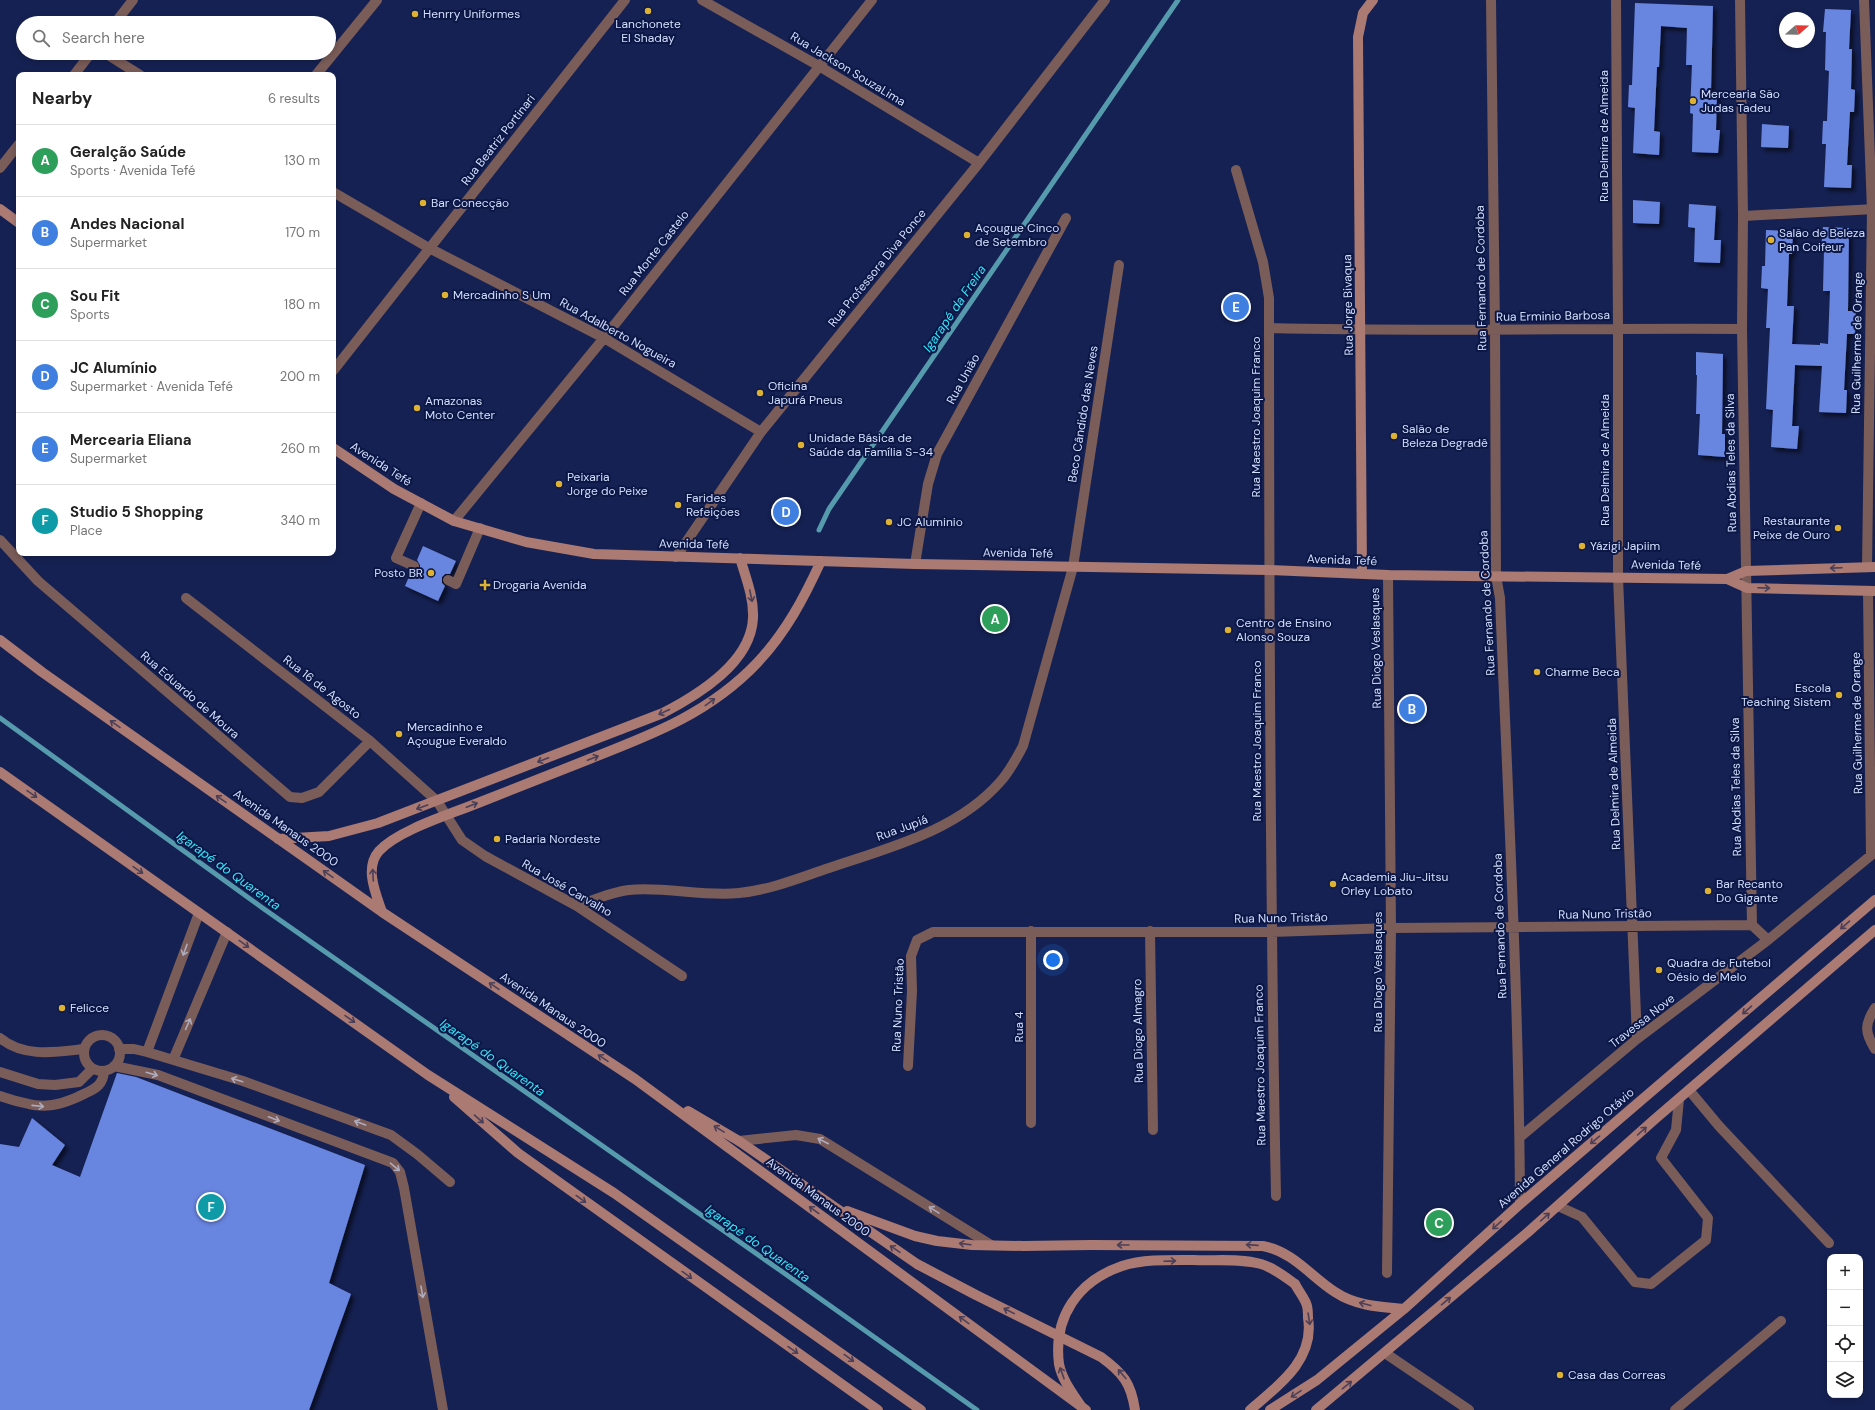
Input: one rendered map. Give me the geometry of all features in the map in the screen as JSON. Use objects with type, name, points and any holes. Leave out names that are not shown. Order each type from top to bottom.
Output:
[{"type":"main road","name":"Rua Jorge Bivaqua","points":[[1362,573],[1358,37],[1363,13],[1373,0]]},
{"type":"main road","points":[[0,209],[16,221]]},
{"type":"main road","name":"Avenida Tefé","points":[[336,450],[394,489],[454,521],[526,542],[594,554],[915,564],[1268,570],[1388,575],[1727,579],[1747,588],[1872,591]]},
{"type":"main road","points":[[278,839],[329,836],[354,831],[437,801],[663,713],[692,698],[716,680],[733,662],[747,641],[753,619],[752,598],[740,558]]},
{"type":"main road","points":[[382,912],[373,886],[372,871],[373,861],[378,852],[387,843],[405,833],[446,816],[652,735],[694,714],[731,688],[758,663],[792,618],[807,592],[821,561]]},
{"type":"main road","name":"Avenida Tefé","points":[[1727,579],[1746,571],[1871,567]]},
{"type":"main road","name":"Avenida Manaus 2000","points":[[0,640],[42,672],[382,912],[635,1079],[1084,1408]]},
{"type":"main road","points":[[0,772],[428,1075],[614,1193],[921,1410]]},
{"type":"main road","name":"Avenida General Rodrigo Otávio","points":[[1270,1410],[1317,1380],[1404,1309],[1520,1204],[1875,900]]},
{"type":"main road","points":[[1316,1410],[1558,1206],[1689,1090],[1875,930]]},
{"type":"main road","points":[[428,1075],[518,1153],[878,1410]]},
{"type":"main road","points":[[635,1079],[739,1141],[917,1264],[1101,1357],[1116,1368],[1128,1382],[1135,1410]]},
{"type":"main road","points":[[832,1206],[915,1236],[937,1241],[990,1245],[1263,1246],[1276,1248],[1293,1258],[1335,1292],[1354,1302],[1370,1306],[1404,1309]]},
{"type":"main road","points":[[1084,1408],[1067,1384],[1060,1365],[1059,1341],[1065,1314],[1078,1293],[1097,1276],[1123,1266],[1147,1262],[1232,1261],[1260,1264],[1280,1273],[1295,1284],[1306,1303],[1310,1326],[1306,1349],[1298,1364],[1283,1383],[1250,1410]]},
{"type":"street","points":[[120,16],[133,0]]},
{"type":"street","points":[[336,50],[377,0]]},
{"type":"street","name":"Rua Beatriz Portinari","points":[[336,367],[625,0]]},
{"type":"street","name":"Rua Jackson SouzaLima","points":[[702,0],[819,66],[979,163]]},
{"type":"street","name":"Rua Monte Castelo","points":[[454,521],[604,338],[872,0]]},
{"type":"street","name":"Rua Professora Diva Ponce","points":[[676,557],[762,432],[979,163],[1105,0]]},
{"type":"street","name":"Rua Fernando de Cordoba","points":[[1491,0],[1496,576],[1500,598],[1513,928],[1520,1137],[1520,1204]]},
{"type":"street","name":"Rua Delmira de Almeida","points":[[1616,0],[1618,577],[1637,1039]]},
{"type":"street","name":"Rua Abdias Teles da Silva","points":[[1740,0],[1743,216],[1742,330],[1752,925]]},
{"type":"street","name":"Rua Guilherme de Orange","points":[[1864,0],[1874,210],[1871,567]]},
{"type":"street","points":[[76,72],[86,60]]},
{"type":"street","points":[[116,60],[135,72]]},
{"type":"street","points":[[318,72],[328,60]]},
{"type":"street","points":[[0,168],[16,148]]},
{"type":"street","name":"Rua Maestro Joaquim Franco","points":[[1236,170],[1263,262],[1269,298],[1268,570],[1271,932],[1276,1196]]},
{"type":"street","name":"Rua Adalberto Nogueira","points":[[336,194],[429,248],[604,338],[762,432]]},
{"type":"street","points":[[1743,216],[1874,210]]},
{"type":"street","name":"Rua União","points":[[915,564],[928,484],[937,454],[1066,218]]},
{"type":"street","name":"Beco Cândido das Neves","points":[[1074,567],[1119,265]]},
{"type":"street","name":"Rua Erminio Barbosa","points":[[1269,328],[1361,330],[1618,328],[1742,330]]},
{"type":"street","points":[[414,566],[396,558],[421,503]]},
{"type":"street","points":[[448,580],[456,584],[480,528]]},
{"type":"street","name":"Rua Eduardo de Moura","points":[[0,540],[38,581],[290,797],[302,798],[319,792],[370,741]]},
{"type":"street","name":"Rua Jupiá","points":[[577,906],[619,892],[631,890],[737,894],[762,890],[861,857],[938,829],[982,800],[1000,782],[1013,765],[1023,746],[1074,567]]},
{"type":"street","name":"Rua Diogo Veslasques","points":[[1388,575],[1391,928],[1388,1272]]},
{"type":"street","name":"Rua Guilherme de Orange","points":[[1872,591],[1873,853]]},
{"type":"street","name":"Rua 16 de Agosto","points":[[186,598],[370,741],[437,801]]},
{"type":"street","name":"Rua José Carvalho","points":[[437,801],[462,840],[485,856],[577,906],[682,976]]},
{"type":"street","name":"Travessa Nove","points":[[1520,1137],[1637,1039],[1768,940],[1873,853]]},
{"type":"street","points":[[147,1052],[199,914]]},
{"type":"street","points":[[1752,925],[1768,940]]},
{"type":"street","name":"Rua Nuno Tristão","points":[[908,1066],[912,991],[911,956],[917,940],[933,932],[1271,932],[1391,928],[1752,925]]},
{"type":"street","name":"Rua 4","points":[[1031,931],[1031,1123]]},
{"type":"street","name":"Rua Diogo Almagro","points":[[1150,931],[1152,1130]]},
{"type":"street","points":[[173,1060],[227,932]]},
{"type":"street","points":[[1875,1008],[1868,1018],[1867,1026],[1868,1037],[1875,1049]]},
{"type":"street","points":[[102,1035],[114,1041],[119,1049],[120,1055],[114,1066],[104,1071],[92,1069],[86,1063],[84,1057],[84,1049],[91,1038],[102,1035]]},
{"type":"street","points":[[0,1038],[13,1047],[39,1052],[84,1049]]},
{"type":"street","points":[[119,1049],[134,1049],[147,1052],[243,1081],[391,1136],[404,1143],[450,1182]]},
{"type":"street","points":[[114,1066],[158,1075],[393,1163],[400,1172],[404,1188],[443,1410]]},
{"type":"street","points":[[0,1072],[38,1084],[55,1085],[79,1082],[92,1069]]},
{"type":"street","points":[[0,1096],[23,1104],[41,1107],[55,1106],[68,1102],[98,1087],[103,1080],[104,1071]]},
{"type":"street","points":[[1689,1090],[1718,1126],[1829,1243]]},
{"type":"street","points":[[1558,1206],[1582,1217],[1635,1282],[1651,1284],[1706,1240],[1708,1218],[1661,1158],[1676,1130],[1679,1099]]},
{"type":"street","points":[[739,1141],[796,1135],[820,1139],[990,1245]]},
{"type":"street","points":[[1675,1410],[1781,1321]]},
{"type":"street","points":[[1385,1353],[1469,1410]]},
{"type":"building","points":[[1635,3],[1713,6],[1711,91],[1717,92],[1716,130],[1720,130],[1718,153],[1692,152],[1693,114],[1690,113],[1692,65],[1686,65],[1687,28],[1661,26],[1659,67],[1657,67],[1654,131],[1660,132],[1659,155],[1633,153],[1635,108],[1628,107],[1629,85],[1632,85]]},
{"type":"building","points":[[1825,9],[1851,10],[1849,49],[1852,49],[1851,89],[1855,90],[1854,112],[1850,112],[1847,165],[1852,165],[1851,188],[1824,187],[1826,144],[1822,144],[1823,121],[1827,121],[1829,71],[1825,70],[1826,32],[1823,32]]},
{"type":"building","points":[[1762,124],[1789,126],[1788,148],[1761,147]]},
{"type":"building","points":[[1633,200],[1660,202],[1659,224],[1633,223]]},
{"type":"building","points":[[1689,204],[1716,206],[1714,240],[1721,240],[1720,263],[1694,262],[1695,228],[1688,227]]},
{"type":"building","points":[[1823,227],[1849,228],[1848,311],[1856,311],[1855,334],[1847,334],[1844,390],[1847,390],[1846,413],[1819,412],[1822,366],[1795,365],[1792,426],[1799,426],[1797,449],[1771,447],[1773,410],[1766,409],[1770,328],[1766,328],[1768,289],[1761,288],[1762,266],[1765,266],[1766,230],[1793,231],[1792,254],[1789,254],[1787,306],[1794,306],[1792,344],[1820,345],[1820,343],[1828,344],[1830,291],[1823,291],[1824,250],[1821,250]]},
{"type":"building","points":[[1696,352],[1723,354],[1722,434],[1725,434],[1725,457],[1698,455],[1700,414],[1696,414]]},
{"type":"building","name":"Posto BR","points":[[423,546],[456,561],[450,574],[445,574],[442,577],[442,583],[445,586],[438,601],[405,586],[411,572],[415,572],[420,569],[420,565],[417,560]]},
{"type":"building","points":[[117,1073],[136,1077],[365,1165],[329,1283],[351,1294],[309,1410],[0,1410],[0,1144],[19,1147],[32,1118],[65,1145],[52,1165],[80,1177]]},
{"type":"waterway","name":"Igarapé da Freira","points":[[819,530],[829,509],[1178,0]]},
{"type":"waterway","name":"Igarapé do Quarenta","points":[[0,718],[264,909],[977,1410]]},
{"type":"place","name":"Lanchonete El Shaday","points":[[648,11]]},
{"type":"place","name":"Henrry Uniformes","points":[[415,14]]},
{"type":"place","name":"Mercearia São Judas Tadeu","points":[[1693,101]]},
{"type":"place","name":"Bar Conecção","points":[[423,203]]},
{"type":"place","name":"Açougue Cinco de Setembro","points":[[967,235]]},
{"type":"place","name":"Salão de Beleza Pan Coifeur","points":[[1771,240]]},
{"type":"place","name":"Mercadinho S Um","points":[[445,295]]},
{"type":"place","name":"Mercearia Eliana","points":[[1236,307]]},
{"type":"place","name":"Oficina Japurá Pneus","points":[[760,393]]},
{"type":"place","name":"Amazonas Moto Center","points":[[417,408]]},
{"type":"place","name":"Salão de Beleza Degradê","points":[[1394,436]]},
{"type":"place","name":"Unidade Básica de Saúde da Família S-34","points":[[801,445]]},
{"type":"place","name":"Peixaria Jorge do Peixe","points":[[559,484]]},
{"type":"place","name":"Farides Refeições","points":[[678,505]]},
{"type":"place","name":"JC Alumínio","points":[[786,512]]},
{"type":"place","name":"JC Aluminio","points":[[889,522]]},
{"type":"place","name":"Restaurante Peixe de Ouro","points":[[1838,528]]},
{"type":"place","name":"Yázigi Japiim","points":[[1582,546]]},
{"type":"place","name":"Posto BR","points":[[431,573]]},
{"type":"place","name":"Drogaria Avenida","points":[[485,585]]},
{"type":"place","name":"Geralção Saúde","points":[[995,619]]},
{"type":"place","name":"Centro de Ensino Alonso Souza","points":[[1228,630]]},
{"type":"place","name":"Charme Beca","points":[[1537,672]]},
{"type":"place","name":"Escola Teaching Sistem","points":[[1839,695]]},
{"type":"place","name":"Andes Nacional","points":[[1412,709]]},
{"type":"place","name":"Mercadinho e Açougue Everaldo","points":[[399,734]]},
{"type":"place","name":"Padaria Nordeste","points":[[497,839]]},
{"type":"place","name":"Academia Jiu-Jitsu Orley Lobato","points":[[1333,884]]},
{"type":"place","name":"Bar Recanto Do Gigante","points":[[1708,891]]},
{"type":"place","name":"Quadra de Futebol Oésio de Melo","points":[[1659,970]]},
{"type":"place","name":"Felicce","points":[[62,1008]]},
{"type":"place","name":"Studio 5 Shopping","points":[[211,1207]]},
{"type":"place","name":"Sou Fit","points":[[1439,1223]]},
{"type":"place","name":"Casa das Correas","points":[[1560,1375]]}]
